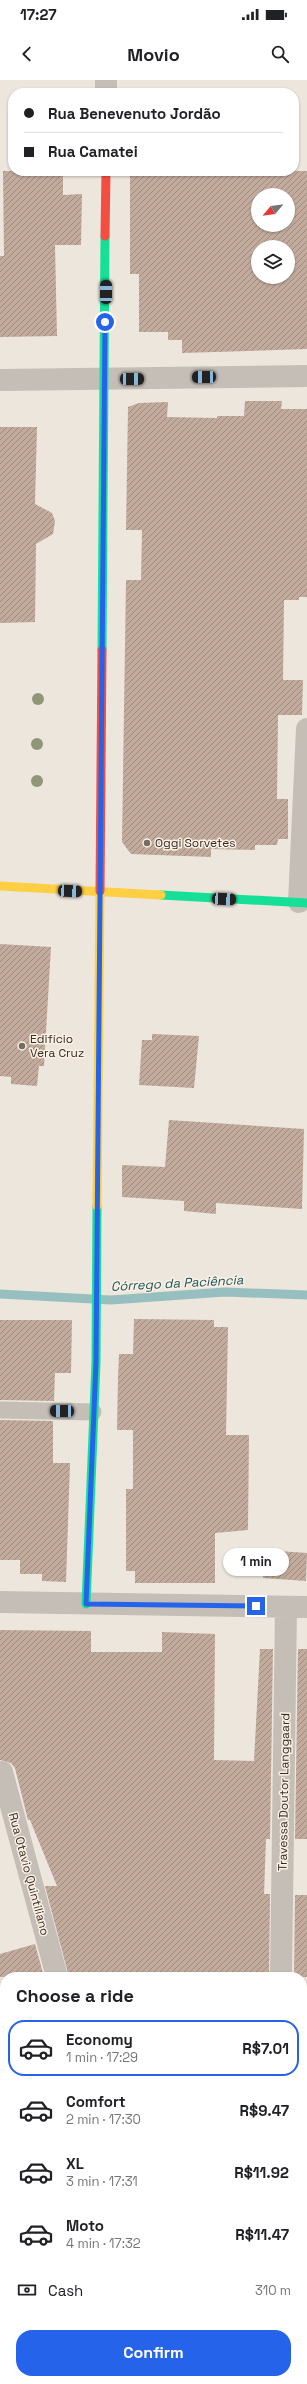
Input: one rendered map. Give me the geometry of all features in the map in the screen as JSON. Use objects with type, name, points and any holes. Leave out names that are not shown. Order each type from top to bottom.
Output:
[{"type":"street","points":[[86,1604],[96,1320],[106,176]]},
{"type":"street","points":[[0,380],[307,376]]},
{"type":"street","points":[[0,886],[303,902],[307,728]]},
{"type":"street","points":[[0,1602],[297,1607]]},
{"type":"street","name":"Travessa Doutor Langgaard","points":[[281,1972],[297,1607]]},
{"type":"street","name":"Rua Otavio Quintiliano","points":[[2,1772],[56,1972]]},
{"type":"lane","points":[[0,1410],[93,1412]]},
{"type":"building","points":[[3,171],[8,171],[8,176],[63,176],[63,195],[82,194],[81,245],[55,245],[57,336],[0,337],[0,256],[4,256]]},
{"type":"building","points":[[299,171],[307,171],[307,349],[182,353],[182,340],[168,340],[168,332],[139,332],[139,274],[130,274],[130,176],[299,176]]},
{"type":"building","points":[[245,401],[282,401],[281,409],[307,409],[307,597],[299,597],[299,600],[284,600],[283,680],[303,680],[302,715],[278,715],[277,799],[288,799],[288,839],[278,839],[277,845],[255,845],[255,850],[211,849],[211,857],[131,854],[122,842],[126,580],[141,580],[142,530],[126,530],[128,407],[139,403],[168,402],[167,417],[217,418],[217,416],[244,416]]},
{"type":"building","points":[[0,427],[37,427],[35,504],[52,513],[55,521],[53,534],[36,544],[35,622],[0,623]]},
{"type":"building","points":[[0,944],[51,947],[44,1066],[39,1066],[37,1086],[11,1084],[11,1077],[0,1076]]},
{"type":"building","points":[[152,1034],[199,1036],[194,1088],[139,1085],[142,1040],[152,1040]]},
{"type":"building","points":[[169,1120],[304,1129],[302,1209],[216,1203],[216,1214],[184,1211],[184,1201],[122,1197],[122,1165],[165,1167]]},
{"type":"building","points":[[134,1319],[214,1320],[214,1327],[228,1327],[226,1435],[249,1435],[248,1530],[215,1533],[215,1583],[135,1583],[135,1571],[126,1571],[126,1489],[133,1489],[133,1430],[117,1430],[118,1378],[119,1354],[133,1354]]},
{"type":"building","points":[[0,1320],[72,1320],[71,1373],[55,1373],[54,1401],[0,1400]]},
{"type":"building","points":[[0,1420],[53,1421],[53,1463],[70,1463],[66,1582],[42,1581],[42,1574],[20,1574],[20,1560],[0,1560]]},
{"type":"building","points":[[265,1550],[307,1553],[306,1581],[263,1578]]},
{"type":"building","points":[[0,1630],[91,1631],[91,1652],[162,1652],[162,1632],[215,1634],[214,1760],[254,1761],[260,1649],[273,1649],[270,1839],[266,1839],[264,1894],[270,1894],[269,1972],[68,1972],[45,1886],[57,1886],[30,1820],[28,1820],[15,1768],[11,1763],[0,1760]]},
{"type":"building","points":[[298,1649],[307,1649],[307,1839],[295,1839]]},
{"type":"building","points":[[295,1895],[307,1895],[307,1972],[294,1972]]},
{"type":"building","points":[[35,1944],[43,1972],[0,1972],[0,1954]]},
{"type":"waterway","name":"Córrego da Paciência","points":[[0,1294],[111,1300],[225,1292],[307,1295]]},
{"type":"traffic: fast","points":[[102,650],[105,236]]},
{"type":"traffic: fast","points":[[161,895],[307,903]]},
{"type":"traffic: fast","points":[[86,1604],[96,1362],[97,1206]]},
{"type":"traffic: slow","points":[[0,886],[161,895]]},
{"type":"traffic: slow","points":[[97,1206],[100,891]]},
{"type":"traffic: jam","points":[[105,236],[106,176]]},
{"type":"traffic: jam","points":[[100,891],[102,650]]},
{"type":"place","name":"Oggi Sorvetes","points":[[147,843]]},
{"type":"place","name":"Edifício Vera Cruz","points":[[22,1046]]},
{"type":"route","points":[[105,322],[99,841],[96,1362],[86,1604],[256,1606]]}]
